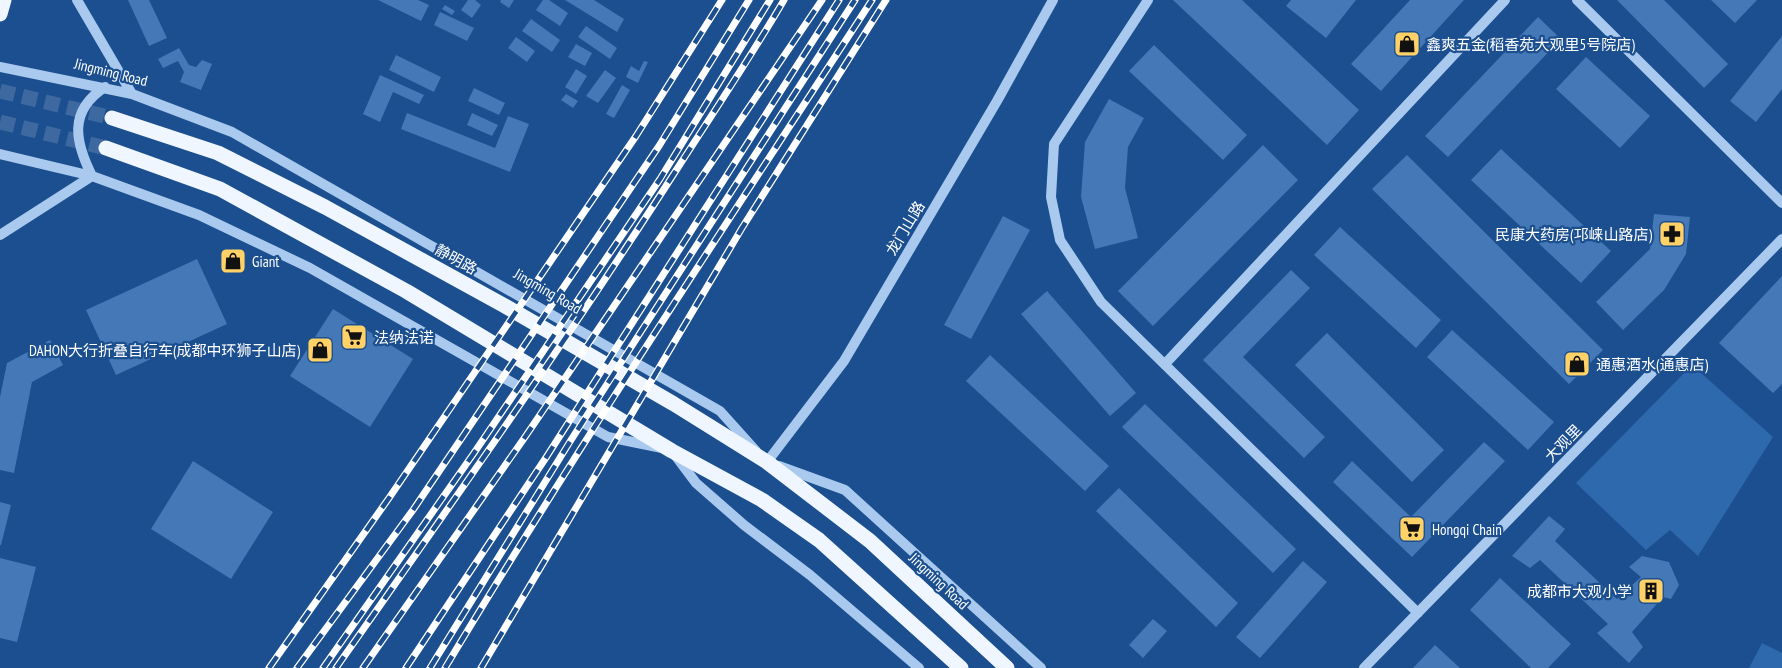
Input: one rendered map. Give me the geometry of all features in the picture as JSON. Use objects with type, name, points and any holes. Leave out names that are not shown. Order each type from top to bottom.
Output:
[{"type":"main road","points":[[0,14],[4,0]]},
{"type":"main road","name":"静明路","points":[[112,118],[218,153],[326,207],[505,306],[674,404],[767,462]]},
{"type":"main road","points":[[106,148],[220,189],[406,291],[672,451],[762,500],[819,540],[961,668]]},
{"type":"main road","name":"Jingming Road","points":[[767,462],[870,541],[1006,668]]},
{"type":"street","points":[[77,0],[132,94]]},
{"type":"street","name":"龙门山路","points":[[767,462],[844,361],[992,110],[1053,0]]},
{"type":"street","points":[[1148,0],[1054,144],[1051,197],[1060,240],[1101,302],[1418,613]]},
{"type":"street","points":[[1165,364],[1504,0]]},
{"type":"street","points":[[1577,0],[1782,203]]},
{"type":"street","name":"Jingming Road","points":[[0,67],[132,94],[232,132],[720,411],[767,462]]},
{"type":"street","points":[[92,176],[81,154],[79,120],[91,96],[105,87]]},
{"type":"street","points":[[0,154],[92,176],[199,215],[310,268],[608,436],[672,451],[696,483],[744,525],[810,575],[919,668]]},
{"type":"street","points":[[0,235],[92,176]]},
{"type":"street","name":"大观里","points":[[1364,668],[1782,239]]},
{"type":"street","points":[[767,462],[845,490],[1041,668]]},
{"type":"shaded area","points":[[1692,365],[1773,437],[1698,556],[1670,530],[1646,550],[1576,483]]},
{"type":"shaded area","points":[[1762,643],[1782,653],[1782,668],[1749,668]]},
{"type":"building","points":[[128,0],[149,0],[167,38],[149,46]]},
{"type":"building","points":[[378,0],[418,0],[429,5],[421,21]]},
{"type":"building","points":[[468,0],[475,0],[481,5],[472,18],[461,10]]},
{"type":"building","points":[[501,0],[514,0],[509,8],[500,2]]},
{"type":"building","points":[[543,0],[549,0],[568,13],[560,26],[536,10]]},
{"type":"building","points":[[565,0],[594,0],[624,19],[617,32]]},
{"type":"building","points":[[1173,0],[1242,0],[1359,110],[1327,145]]},
{"type":"building","points":[[1291,0],[1356,0],[1326,38],[1286,6]]},
{"type":"building","points":[[1410,0],[1464,0],[1381,91],[1351,64]]},
{"type":"building","points":[[1617,0],[1664,0],[1728,64],[1704,88]]},
{"type":"building","points":[[1711,0],[1757,0],[1735,23]]},
{"type":"building","points":[[445,5],[455,11],[452,15],[442,9]]},
{"type":"building","points":[[440,12],[474,28],[467,41],[434,25]]},
{"type":"building","points":[[1538,17],[1561,39],[1448,157],[1425,136]]},
{"type":"building","points":[[531,19],[560,40],[552,52],[522,31]]},
{"type":"building","points":[[586,26],[617,48],[610,59],[578,37]]},
{"type":"building","points":[[1782,36],[1782,89],[1756,122],[1730,101]]},
{"type":"building","points":[[516,37],[535,51],[527,62],[508,48]]},
{"type":"building","points":[[576,44],[592,53],[585,66],[568,57]]},
{"type":"building","points":[[1154,45],[1247,135],[1223,160],[1129,71]]},
{"type":"building","points":[[179,48],[189,65],[196,67],[202,60],[212,64],[201,90],[180,82],[184,72],[178,61],[163,68],[158,59]]},
{"type":"building","points":[[396,55],[441,77],[434,92],[389,70]]},
{"type":"building","points":[[1586,57],[1650,116],[1620,148],[1556,89]]},
{"type":"building","points":[[644,61],[648,62],[638,83],[626,77],[631,66],[639,71]]},
{"type":"building","points":[[576,69],[587,76],[576,94],[565,87]]},
{"type":"building","points":[[605,70],[616,78],[598,103],[586,96]]},
{"type":"building","points":[[380,75],[424,95],[419,104],[393,92],[380,122],[363,114]]},
{"type":"building","points":[[622,85],[630,90],[614,118],[606,114]]},
{"type":"building","points":[[474,88],[505,103],[499,115],[468,101]]},
{"type":"building","points":[[566,94],[578,101],[573,108],[561,100]]},
{"type":"building","points":[[1109,99],[1144,118],[1128,147],[1125,188],[1138,238],[1095,249],[1081,197],[1085,142]]},
{"type":"building","points":[[407,113],[495,148],[508,116],[529,124],[510,172],[401,129]]},
{"type":"building","points":[[472,113],[498,125],[492,136],[467,125]]},
{"type":"building","points":[[1263,145],[1298,180],[1153,326],[1118,291]]},
{"type":"building","points":[[1501,149],[1611,251],[1581,283],[1471,180]]},
{"type":"building","points":[[1407,155],[1603,350],[1569,384],[1372,189]]},
{"type":"building","points":[[1654,214],[1690,217],[1686,254],[1664,290],[1623,330],[1596,302],[1650,249]]},
{"type":"building","points":[[1003,216],[1030,230],[971,339],[944,325]]},
{"type":"building","points":[[1340,227],[1441,320],[1416,348],[1314,255]]},
{"type":"building","points":[[197,259],[227,324],[116,375],[86,310]]},
{"type":"building","points":[[1291,270],[1310,288],[1243,357],[1325,437],[1304,458],[1203,360]]},
{"type":"building","points":[[1782,276],[1782,384],[1773,393],[1719,343]]},
{"type":"building","points":[[1047,291],[1136,393],[1110,416],[1021,314]]},
{"type":"building","points":[[333,309],[413,359],[370,427],[290,376]]},
{"type":"building","points":[[1452,330],[1554,422],[1528,450],[1427,357]]},
{"type":"building","points":[[1327,333],[1444,450],[1412,482],[1295,365]]},
{"type":"building","points":[[50,340],[63,365],[32,382],[14,473],[0,470],[0,397],[7,363]]},
{"type":"building","points":[[990,355],[1109,466],[1085,491],[966,381]]},
{"type":"building","points":[[1145,404],[1296,549],[1273,573],[1122,427]]},
{"type":"building","points":[[1484,442],[1505,461],[1412,557],[1333,482],[1352,461],[1411,517]]},
{"type":"building","points":[[193,461],[273,512],[231,579],[151,529]]},
{"type":"building","points":[[1119,488],[1238,603],[1216,627],[1096,511]]},
{"type":"building","points":[[0,502],[11,505],[1,545],[0,545]]},
{"type":"building","name":"成都市大观小学","points":[[1549,516],[1565,529],[1555,541],[1617,599],[1641,577],[1629,567],[1642,556],[1669,562],[1679,585],[1671,599],[1663,597],[1632,632],[1643,647],[1629,663],[1597,633],[1608,624],[1540,560],[1530,568],[1512,556]]},
{"type":"building","points":[[0,558],[36,567],[17,642],[0,638]]},
{"type":"building","points":[[1303,561],[1327,582],[1260,658],[1236,637]]},
{"type":"building","points":[[1500,578],[1571,644],[1548,668],[1531,668],[1470,610]]},
{"type":"building","points":[[1153,619],[1167,631],[1143,658],[1129,645]]},
{"type":"building","points":[[1435,645],[1460,668],[1413,668]]},
{"type":"tunnel","points":[[0,91],[112,118]]},
{"type":"tunnel","points":[[0,122],[106,148]]},
{"type":"railway","points":[[269,668],[389,498],[636,136],[722,0]]},
{"type":"railway","points":[[297,668],[413,510],[659,146],[749,0]]},
{"type":"railway","points":[[323,668],[474,453],[660,179],[770,0]]},
{"type":"railway","points":[[336,668],[594,295],[784,0]]},
{"type":"railway","points":[[363,668],[525,437],[822,0]]},
{"type":"railway","points":[[406,668],[547,456],[839,0]]},
{"type":"railway","points":[[430,668],[571,440],[855,0]]},
{"type":"railway","points":[[445,668],[602,415],[872,0]]},
{"type":"railway","points":[[481,668],[742,228],[886,0]]},
{"type":"place","name":"鑫爽五金(稻香苑大观里5号院店)","points":[[1407,44]]},
{"type":"place","name":"民康大药房(邛崃山路店)","points":[[1672,234]]},
{"type":"place","name":"Giant","points":[[233,261]]},
{"type":"place","name":"法纳法诺","points":[[354,337]]},
{"type":"place","name":"DAHON大行折叠自行车(成都中环狮子山店)","points":[[320,350]]},
{"type":"place","name":"通惠酒水(通惠店)","points":[[1577,364]]},
{"type":"place","name":"Hongqi Chain","points":[[1412,529]]},
{"type":"place","name":"成都市大观小学","points":[[1651,591]]}]
